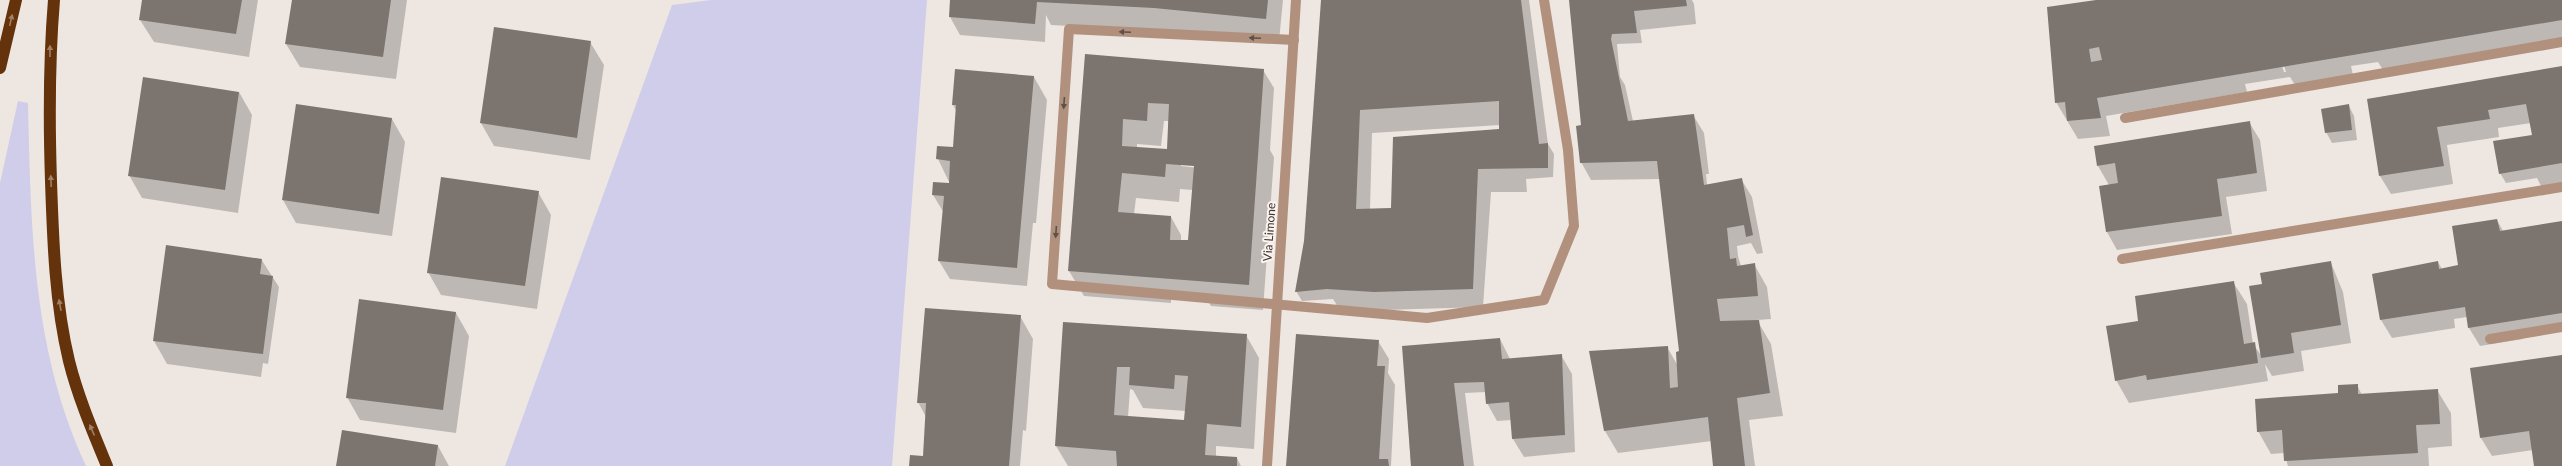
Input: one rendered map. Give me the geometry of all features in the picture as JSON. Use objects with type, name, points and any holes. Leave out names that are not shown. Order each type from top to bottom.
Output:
[{"type":"highway","points":[[0,68],[16,0]]},
{"type":"highway","points":[[54,0],[50,43],[52,220],[58,293],[69,361],[88,421],[107,466]]},
{"type":"street","name":"Via Limone","points":[[1267,466],[1296,0]]},
{"type":"street","points":[[1294,40],[1069,29],[1052,284],[1427,318],[1544,300],[1574,226],[1568,150],[1544,0]]},
{"type":"street","points":[[2125,118],[2562,42]]},
{"type":"street","points":[[2122,258],[2562,188]]},
{"type":"street","points":[[2490,339],[2562,327]]},
{"type":"shaded area","points":[[711,0],[927,0],[892,466],[505,466],[672,5]]},
{"type":"shaded area","points":[[18,101],[28,103],[33,243],[45,333],[55,378],[68,422],[86,466],[0,466],[0,183]]},
{"type":"building","points":[[142,0],[242,0],[236,34],[139,20]]},
{"type":"building","points":[[292,0],[391,0],[383,57],[285,44]]},
{"type":"building","points":[[950,0],[1268,0],[1266,19],[1154,8],[1037,2],[1035,24],[949,17]]},
{"type":"building","points":[[1321,0],[1521,0],[1539,144],[1548,143],[1548,168],[1478,169],[1473,289],[1374,292],[1327,289],[1295,292],[1304,241]],"holes":[[[1499,101],[1499,129],[1393,137],[1391,208],[1356,209],[1360,110]]]},
{"type":"building","points":[[1569,0],[1686,0],[1687,6],[1634,11],[1637,33],[1612,34],[1611,39],[1628,121],[1694,114],[1704,185],[1742,178],[1753,235],[1746,237],[1744,225],[1727,228],[1730,259],[1736,258],[1737,266],[1755,263],[1758,296],[1717,299],[1720,321],[1759,320],[1770,393],[1737,398],[1745,466],[1713,466],[1708,417],[1604,431],[1589,351],[1668,346],[1670,388],[1678,387],[1676,352],[1679,351],[1657,161],[1580,163],[1576,126],[1581,125]]},
{"type":"building","points":[[2096,0],[2562,0],[2562,20],[2097,98],[2101,118],[2067,121],[2065,102],[2055,103],[2047,7]],"holes":[[[2099,47],[2102,60],[2091,62],[2089,49]]]},
{"type":"building","points":[[494,27],[591,41],[577,138],[480,123]]},
{"type":"building","points":[[1085,54],[1264,69],[1249,285],[1068,271]],"holes":[[[1148,103],[1169,104],[1167,149],[1122,146],[1123,119],[1147,121]],[[1166,164],[1194,166],[1188,240],[1170,240],[1171,216],[1118,212],[1122,173],[1165,177]]]},
{"type":"building","points":[[2562,66],[2562,163],[2499,174],[2493,141],[2532,135],[2526,104],[2488,110],[2490,119],[2437,127],[2444,166],[2379,176],[2367,99]]},
{"type":"building","points":[[955,69],[1034,76],[1017,268],[938,261],[944,196],[932,195],[933,182],[949,183],[950,161],[936,159],[937,146],[953,147],[956,105],[952,105]]},
{"type":"building","points":[[143,77],[239,92],[225,190],[128,176]]},
{"type":"building","points":[[296,104],[392,118],[379,214],[282,200]]},
{"type":"building","points":[[2349,104],[2352,130],[2325,133],[2321,109]]},
{"type":"building","points":[[2250,121],[2257,173],[2217,179],[2222,216],[2106,232],[2099,186],[2118,183],[2115,163],[2097,166],[2094,146]]},
{"type":"building","points":[[441,177],[539,191],[525,286],[427,273]]},
{"type":"building","points":[[2497,219],[2500,231],[2562,221],[2562,313],[2468,328],[2465,307],[2380,320],[2372,274],[2438,261],[2439,269],[2458,265],[2452,226]]},
{"type":"building","points":[[166,245],[262,259],[260,274],[273,276],[263,354],[153,341]]},
{"type":"building","points":[[2331,261],[2341,325],[2291,333],[2294,353],[2261,358],[2249,286],[2262,284],[2260,273]]},
{"type":"building","points":[[2234,281],[2244,344],[2255,342],[2258,363],[2147,380],[2146,375],[2115,381],[2106,326],[2138,321],[2135,296]]},
{"type":"building","points":[[359,299],[456,312],[443,410],[346,398]]},
{"type":"building","points":[[925,308],[1021,315],[1009,466],[909,466],[910,455],[923,456],[926,403],[917,403]]},
{"type":"building","points":[[1063,322],[1247,334],[1241,427],[1207,424],[1205,455],[1237,457],[1237,466],[1117,466],[1116,451],[1055,446]],"holes":[[[1117,367],[1130,367],[1129,385],[1174,389],[1175,375],[1188,376],[1184,420],[1114,415]]]},
{"type":"building","points":[[1296,334],[1379,340],[1377,366],[1385,366],[1379,459],[1388,459],[1389,466],[1286,466]]},
{"type":"building","points":[[1500,338],[1502,359],[1562,354],[1565,435],[1512,439],[1509,402],[1486,404],[1484,382],[1454,383],[1464,466],[1411,466],[1402,346]]},
{"type":"building","points":[[2562,355],[2562,466],[2534,466],[2529,431],[2480,438],[2470,368]]},
{"type":"building","points":[[2358,384],[2358,394],[2438,389],[2440,424],[2416,425],[2418,453],[2284,461],[2282,430],[2257,432],[2255,399],[2338,393],[2338,385]]},
{"type":"building","points":[[342,430],[438,445],[435,466],[336,466]]}]
